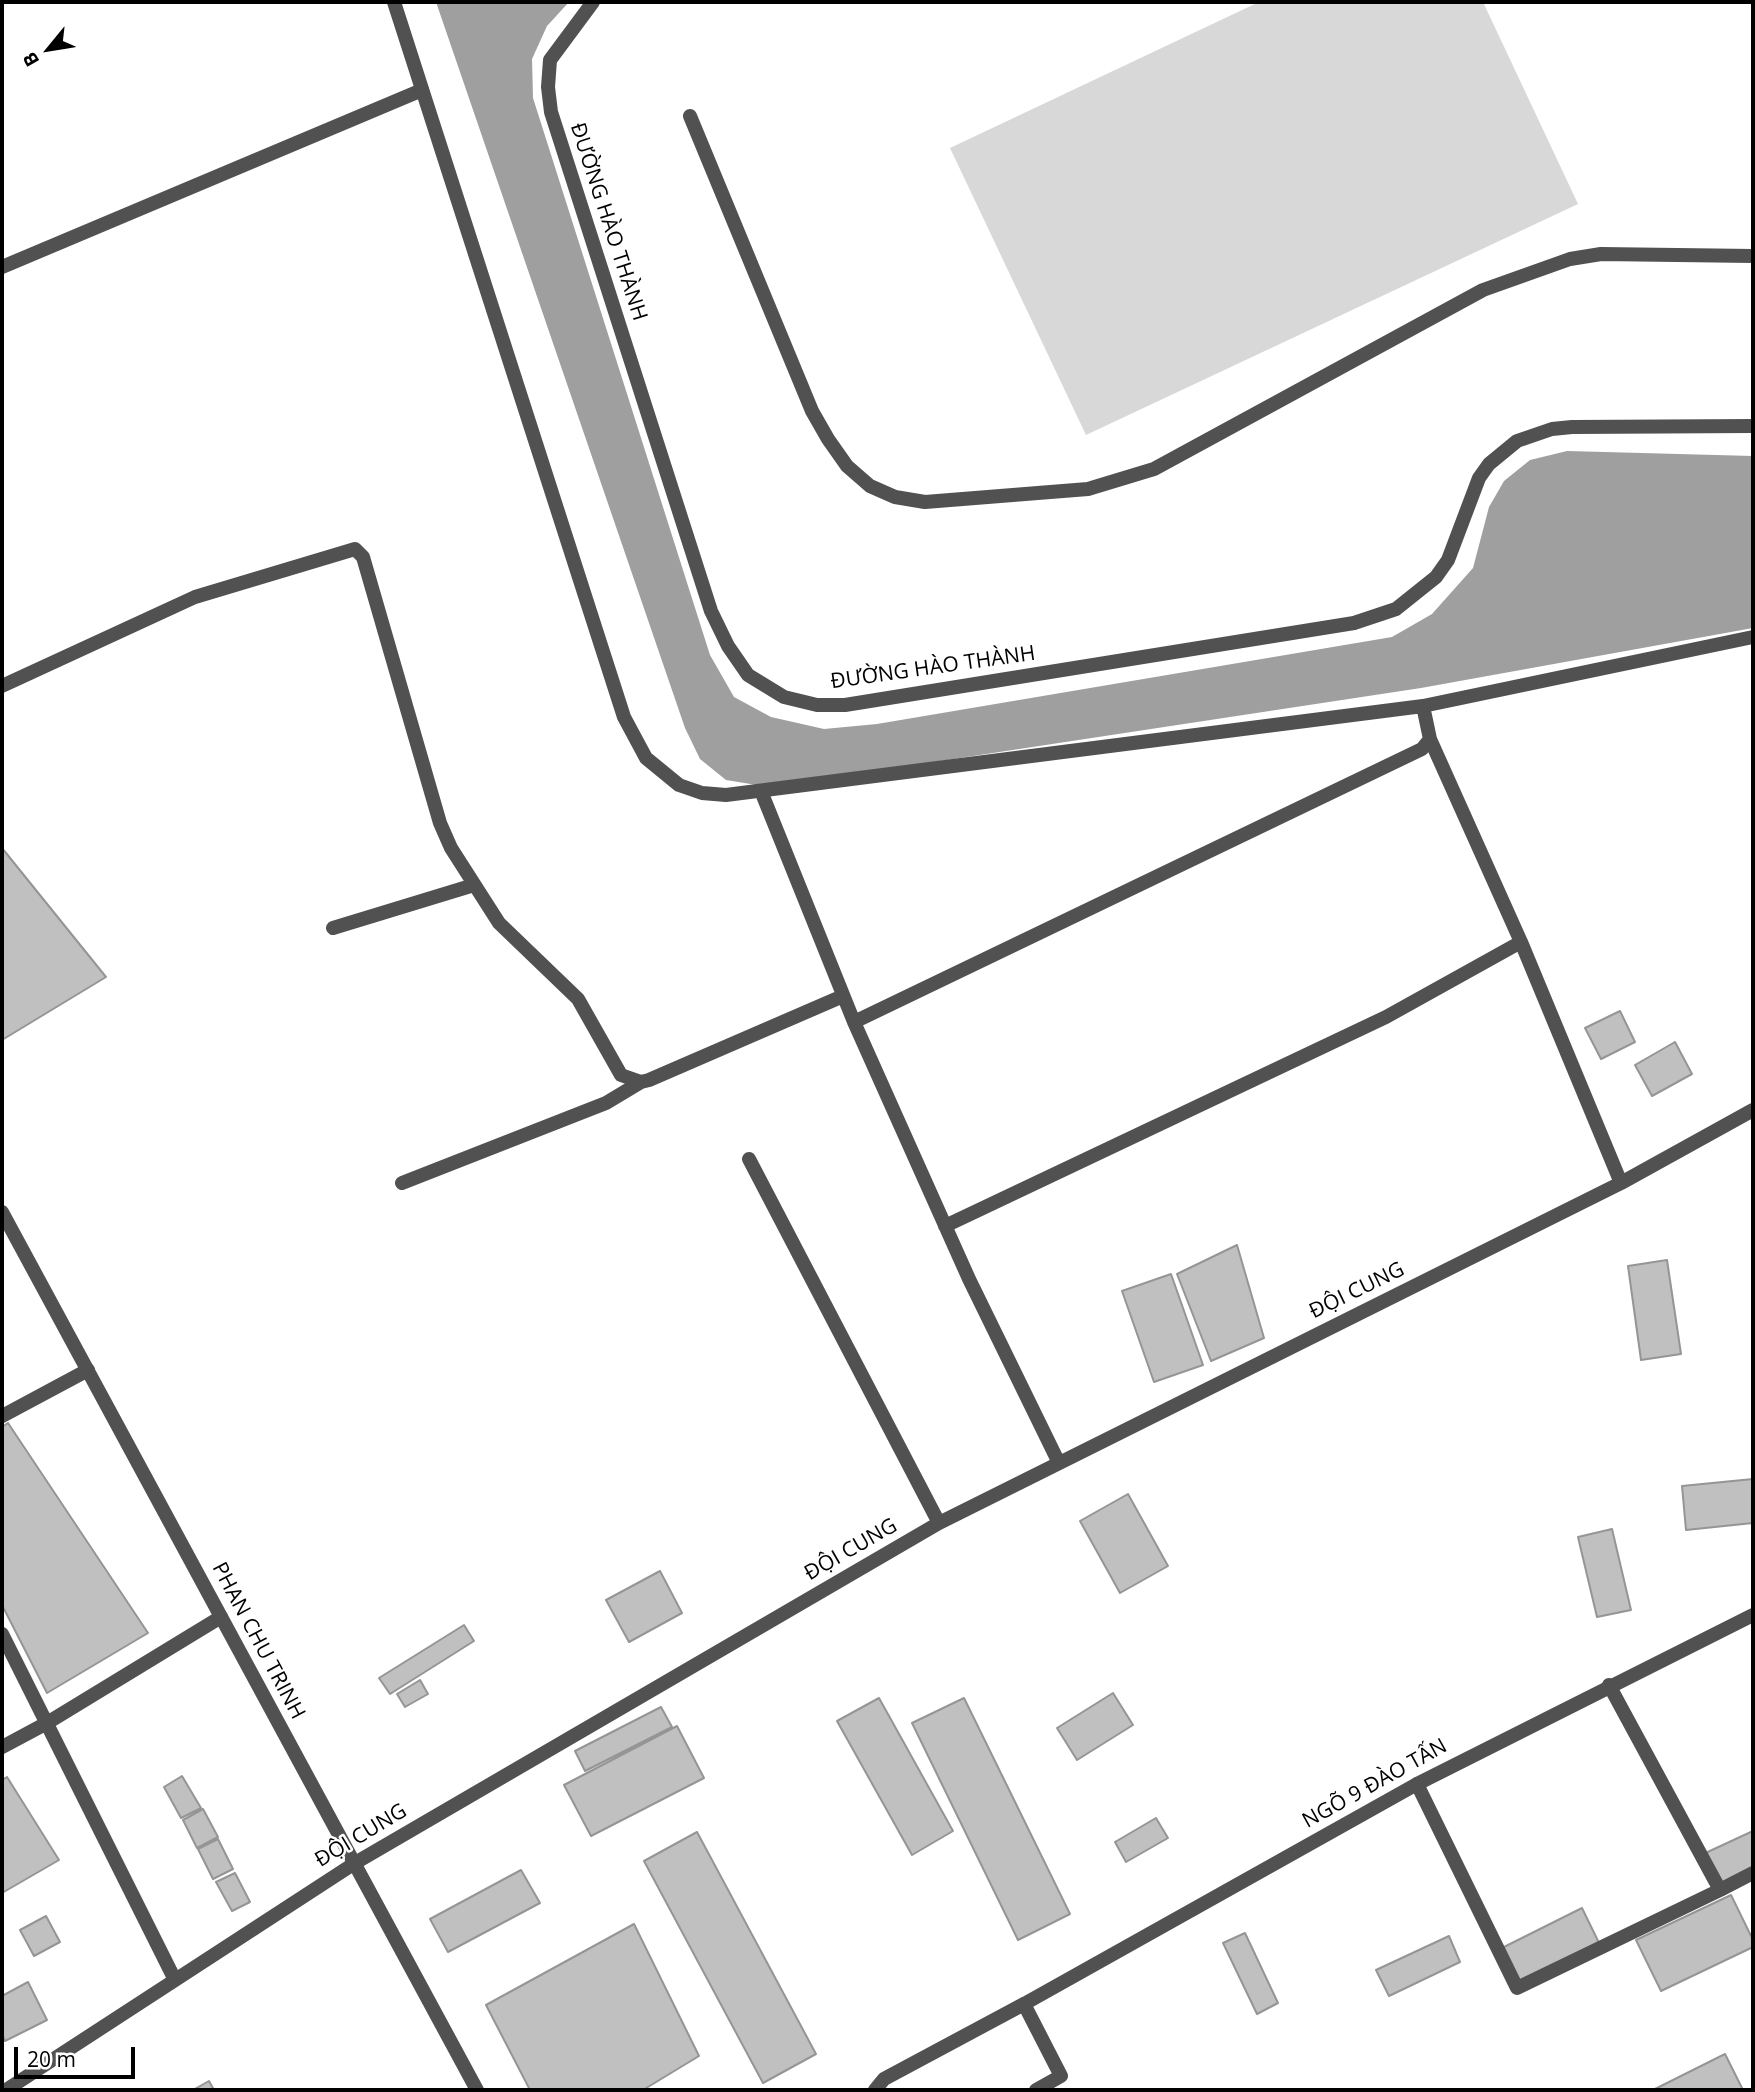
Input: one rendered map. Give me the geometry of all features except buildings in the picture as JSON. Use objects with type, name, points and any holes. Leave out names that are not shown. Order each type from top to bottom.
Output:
[{"type":"street","points":[[394,2],[634,739],[646,758],[680,785],[702,793],[726,795],[1423,706],[1753,637]]},
{"type":"street","name":"ĐƯỜNG HÀO THÀNH","points":[[593,2],[550,60],[548,87],[551,112],[711,611],[728,646],[748,675],[784,697],[817,705],[845,705],[1354,623],[1396,609],[1436,577],[1448,560],[1479,478],[1489,464],[1517,441],[1552,429],[1573,427],[1753,426]]},
{"type":"street","points":[[2,267],[422,90]]},
{"type":"street","points":[[690,116],[813,411],[828,439],[847,466],[870,486],[895,497],[925,502],[1088,489],[1154,469],[1483,290],[1558,262],[1601,254],[1753,256]]},
{"type":"street","points":[[2,685],[195,597],[355,549],[363,557],[440,823],[474,885],[499,923],[578,999],[621,1075],[641,1082]]},
{"type":"street","points":[[1423,706],[1430,739],[1521,942],[1621,1183]]},
{"type":"street","points":[[854,1022],[1422,748],[1430,739]]},
{"type":"street","points":[[761,791],[854,1022],[945,1226],[1058,1461]]},
{"type":"street","points":[[333,928],[474,885]]},
{"type":"street","points":[[945,1226],[1386,1017],[1521,942]]},
{"type":"street","points":[[402,1183],[606,1102],[641,1082],[843,996]]},
{"type":"street","name":"ĐỘI CUNG","points":[[6,2090],[355,1863],[939,1523],[1058,1461],[1621,1183],[1753,1110]]},
{"type":"street","points":[[749,1159],[939,1523]]},
{"type":"street","name":"PHAN CHU TRINH","points":[[2,1212],[477,2090]]},
{"type":"street","points":[[2,1416],[88,1370]]},
{"type":"street","name":"NGÕ 9 ĐÀO TẤN","points":[[876,2090],[884,2079],[1024,2004],[1417,1784],[1609,1685],[1753,1615]]},
{"type":"street","points":[[2,1747],[47,1723],[221,1617]]},
{"type":"street","points":[[2,1634],[175,1980]]},
{"type":"street","points":[[1609,1685],[1720,1890]]},
{"type":"street","points":[[1417,1784],[1517,1988],[1753,1873]]},
{"type":"street","points":[[1024,2004],[1061,2076],[1035,2090]]},
{"type":"shaded area","points":[[436,2],[569,2],[547,26],[532,59],[533,98],[710,655],[734,697],[771,717],[824,729],[877,724],[1392,637],[1432,614],[1473,568],[1489,507],[1504,481],[1530,460],[1567,451],[1753,456],[1753,628],[1421,688],[769,787],[726,780],[700,759],[685,728]]},
{"type":"shaded area","points":[[1259,2],[1483,2],[1578,204],[1086,435],[950,148]]}]
